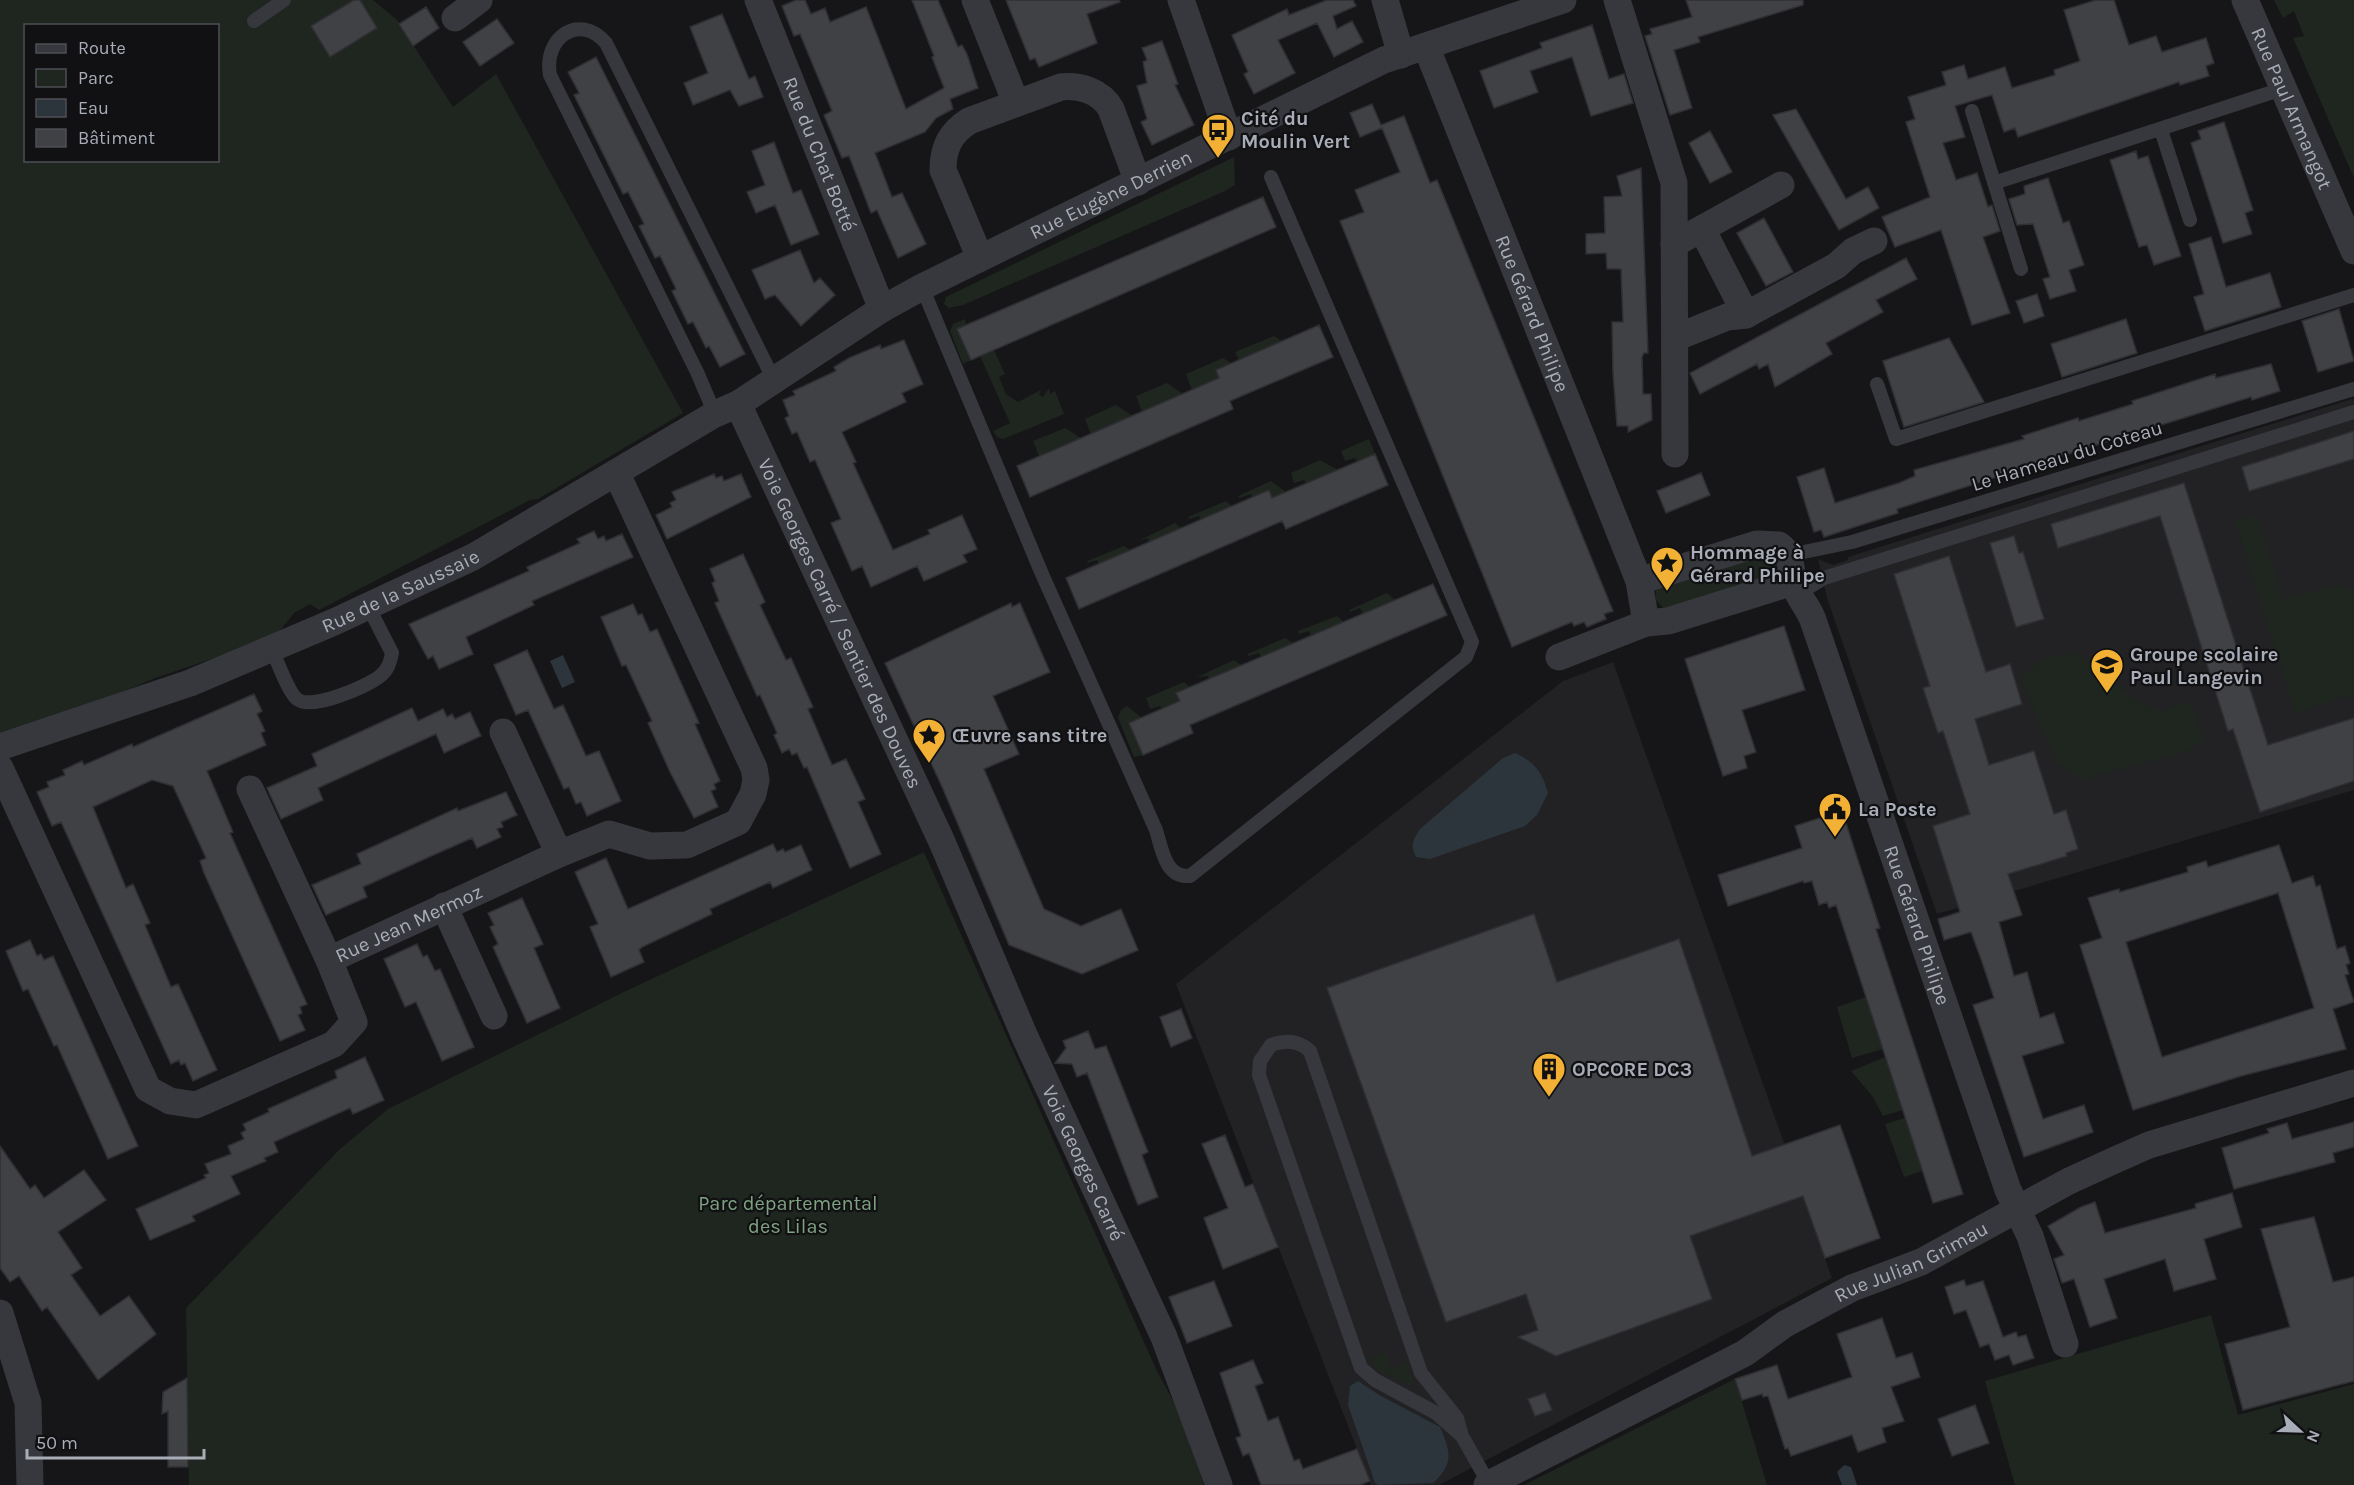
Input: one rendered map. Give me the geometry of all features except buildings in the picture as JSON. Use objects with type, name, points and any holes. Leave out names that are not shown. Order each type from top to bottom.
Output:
[{"type":"street","points":[[455,18],[479,0]]},
{"type":"street","name":"Rue du Chat Botté","points":[[758,0],[882,309]]},
{"type":"street","points":[[975,0],[1016,103]]},
{"type":"street","points":[[1180,0],[1229,137]]},
{"type":"street","name":"Rue Gérard Philipe","points":[[1385,0],[1413,50],[1639,581],[1646,623]]},
{"type":"street","name":"Rue Eugène Derrien","points":[[774,380],[882,309],[922,287],[1229,137],[1413,50],[1563,0]]},
{"type":"street","points":[[1617,0],[1674,183],[1675,454]]},
{"type":"street","name":"Rue Paul Armangot","points":[[2245,0],[2354,251]]},
{"type":"street","points":[[980,258],[947,182],[943,157],[947,142],[960,127],[1016,103],[1068,87],[1082,88],[1104,98],[1111,109],[1138,182]]},
{"type":"street","points":[[1674,244],[1781,185]]},
{"type":"street","points":[[1702,229],[1746,315]]},
{"type":"street","points":[[1675,338],[1727,317],[1746,315],[1836,267],[1853,251],[1874,241]]},
{"type":"street","name":"Rue de la Saussaie","points":[[0,747],[190,683],[272,649],[473,557],[774,380]]},
{"type":"street","name":"Voie Georges Carré / Sentier des Douves","points":[[727,409],[942,842]]},
{"type":"street","name":"Rue Jean Mermoz","points":[[0,768],[148,1089],[170,1101],[196,1105],[334,1044],[354,1022],[329,960],[559,854],[609,834],[650,846],[687,845],[738,822],[753,794],[756,780],[754,768],[617,474]]},
{"type":"street","points":[[1559,657],[1646,623],[1668,621],[1780,586],[1793,574],[1779,545],[1757,544],[1639,581]]},
{"type":"street","name":"Rue Gérard Philipe","points":[[1793,574],[1808,606],[2008,1190],[2030,1236],[2065,1344]]},
{"type":"street","points":[[504,732],[559,854]]},
{"type":"street","points":[[250,789],[329,960]]},
{"type":"street","name":"Voie Georges Carré","points":[[942,842],[1022,1030],[1164,1337],[1219,1485]]},
{"type":"street","points":[[444,906],[494,1016]]},
{"type":"street","name":"Rue Julian Grimau","points":[[1488,1485],[1745,1353],[1785,1324],[1852,1288],[1921,1262],[2069,1181],[2150,1145],[2354,1083]]},
{"type":"street","points":[[0,1313],[27,1402],[30,1485]]},
{"type":"lane","points":[[254,21],[284,0]]},
{"type":"lane","points":[[727,409],[697,372],[550,75],[550,51],[556,41],[567,32],[584,29],[601,37],[606,43],[774,380]]},
{"type":"lane","points":[[1994,183],[2285,88]]},
{"type":"lane","points":[[1972,111],[2021,269]]},
{"type":"lane","points":[[2161,130],[2190,220]]},
{"type":"lane","points":[[922,287],[1042,574],[1156,830],[1167,866],[1181,875],[1190,876],[1466,657],[1472,642],[1271,177]]},
{"type":"lane","points":[[1877,384],[1896,439],[2354,295]]},
{"type":"lane","name":"Le Hameau du Coteau","points":[[1793,574],[1852,542],[2354,389]]},
{"type":"lane","points":[[1793,574],[1824,578],[2354,412]]},
{"type":"lane","points":[[272,649],[296,699],[307,704],[318,704],[379,677],[389,667],[392,653],[368,606]]},
{"type":"lane","points":[[1462,1436],[1436,1413],[1375,1380],[1361,1368],[1259,1075],[1260,1061],[1271,1045],[1291,1041],[1303,1044],[1310,1051],[1421,1373],[1457,1418],[1462,1436],[1488,1485]]},
{"type":"shaded area","name":"Groupe scolaire Paul Langevin","points":[[2354,400],[2354,790],[1937,914],[1827,598],[1818,559],[1833,565],[1848,560],[1848,557]]},
{"type":"shaded area","points":[[1613,662],[1832,1278],[1439,1485],[1371,1485],[1176,984],[1563,681]]},
{"type":"green space","points":[[0,0],[373,0],[397,20],[453,107],[496,74],[683,413],[538,499],[530,500],[319,610],[310,604],[294,613],[274,638],[155,678],[77,712],[0,735]]},
{"type":"green space","points":[[2274,0],[2354,0],[2354,178],[2293,38],[2304,36],[2294,11],[2283,18]]},
{"type":"green space","points":[[1234,157],[1235,185],[1223,192],[963,305],[949,308],[944,304],[946,297]]},
{"type":"green space","points":[[965,319],[971,360],[963,364],[950,331],[953,324]]},
{"type":"green space","points":[[1274,336],[1282,341],[1239,360],[1235,352]]},
{"type":"green space","points":[[994,350],[1005,374],[999,377],[1006,394],[1018,402],[1041,390],[1039,395],[1043,397],[1049,388],[1050,394],[1055,391],[1064,414],[1003,439],[997,437],[993,431],[1010,423],[980,356]]},
{"type":"green space","points":[[1223,358],[1231,363],[1216,370],[1219,378],[1192,390],[1186,374]]},
{"type":"green space","points":[[1167,383],[1183,394],[1142,412],[1136,396]]},
{"type":"green space","points":[[1116,405],[1133,416],[1091,434],[1085,419]]},
{"type":"green space","points":[[1065,428],[1081,438],[1039,456],[1033,441]]},
{"type":"green space","points":[[1369,439],[1375,454],[1357,461],[1355,458],[1345,461],[1341,451]]},
{"type":"green space","points":[[1320,460],[1338,470],[1306,483],[1304,480],[1294,483],[1291,473]]},
{"type":"green space","points":[[1271,481],[1286,492],[1272,498],[1269,490],[1252,497],[1251,494],[1239,498],[1238,496]]},
{"type":"green space","points":[[1226,501],[1232,506],[1201,520],[1199,516],[1189,519],[1188,517]]},
{"type":"green space","points":[[2257,515],[2283,599],[2338,585],[2354,590],[2354,694],[2295,713],[2235,520]]},
{"type":"green space","points":[[1175,523],[1181,528],[1149,542],[1148,538],[1138,541]]},
{"type":"green space","points":[[1124,546],[1130,550],[1099,564],[1097,560],[1088,563],[1087,561]]},
{"type":"green space","points":[[1747,553],[1774,556],[1777,565],[1775,575],[1664,609],[1656,600],[1656,589]]},
{"type":"green space","points":[[1387,593],[1395,600],[1363,614],[1360,608],[1350,612],[1349,610]]},
{"type":"green space","points":[[1337,616],[1344,622],[1311,635],[1309,631],[1299,634],[1298,631]]},
{"type":"green space","points":[[1285,638],[1293,643],[1261,657],[1259,653],[1248,656],[1248,654]]},
{"type":"green space","points":[[2069,653],[2081,657],[2135,699],[2161,711],[2191,701],[2205,742],[2181,753],[2081,780],[2057,763],[2020,677],[2045,658]]},
{"type":"green space","points":[[1234,660],[1241,665],[1209,679],[1208,676],[1197,677]]},
{"type":"green space","points":[[1184,682],[1190,687],[1176,693],[1180,701],[1162,709],[1160,706],[1150,709],[1146,698]]},
{"type":"green space","points":[[1127,706],[1142,718],[1129,723],[1143,755],[1134,757],[1118,718],[1121,710]]},
{"type":"green space","name":"Parc départemental des Lilas","points":[[924,852],[1157,1371],[1179,1412],[1204,1485],[189,1485],[186,1308],[340,1149],[388,1109],[628,990]]},
{"type":"green space","points":[[1866,997],[1883,1049],[1852,1058],[1837,1007]]},
{"type":"green space","points":[[1885,1057],[1903,1110],[1883,1116],[1873,1097],[1851,1071]]},
{"type":"green space","points":[[1905,1118],[1922,1171],[1904,1177],[1885,1124]]},
{"type":"green space","points":[[2211,1315],[2238,1415],[2354,1384],[2354,1485],[2015,1485],[1985,1381]]},
{"type":"green space","points":[[1386,1352],[1391,1369],[1409,1363],[1414,1387],[1377,1370],[1369,1358]]},
{"type":"green space","points":[[1735,1379],[1767,1485],[1524,1485]]},
{"type":"water","points":[[563,655],[575,682],[562,688],[550,661]]},
{"type":"water","points":[[1515,753],[1533,764],[1546,786],[1548,793],[1537,815],[1525,826],[1430,859],[1416,857],[1413,843],[1420,829],[1503,758]]},
{"type":"water","points":[[1358,1381],[1379,1395],[1440,1427],[1448,1450],[1448,1463],[1433,1483],[1378,1485],[1375,1483],[1348,1405],[1350,1386]]},
{"type":"water","points":[[1844,1465],[1851,1467],[1857,1485],[1842,1485],[1837,1472]]},
{"type":"place","name":"Cité du Moulin Vert","points":[[1218,159]]},
{"type":"place","name":"Hommage à Gérard Philipe","points":[[1667,592]]},
{"type":"place","name":"Groupe scolaire Paul Langevin","points":[[2107,694]]},
{"type":"place","name":"Œuvre sans titre","points":[[929,764]]},
{"type":"place","name":"La Poste","points":[[1835,838]]},
{"type":"place","name":"OPCORE DC3","points":[[1549,1098]]}]
